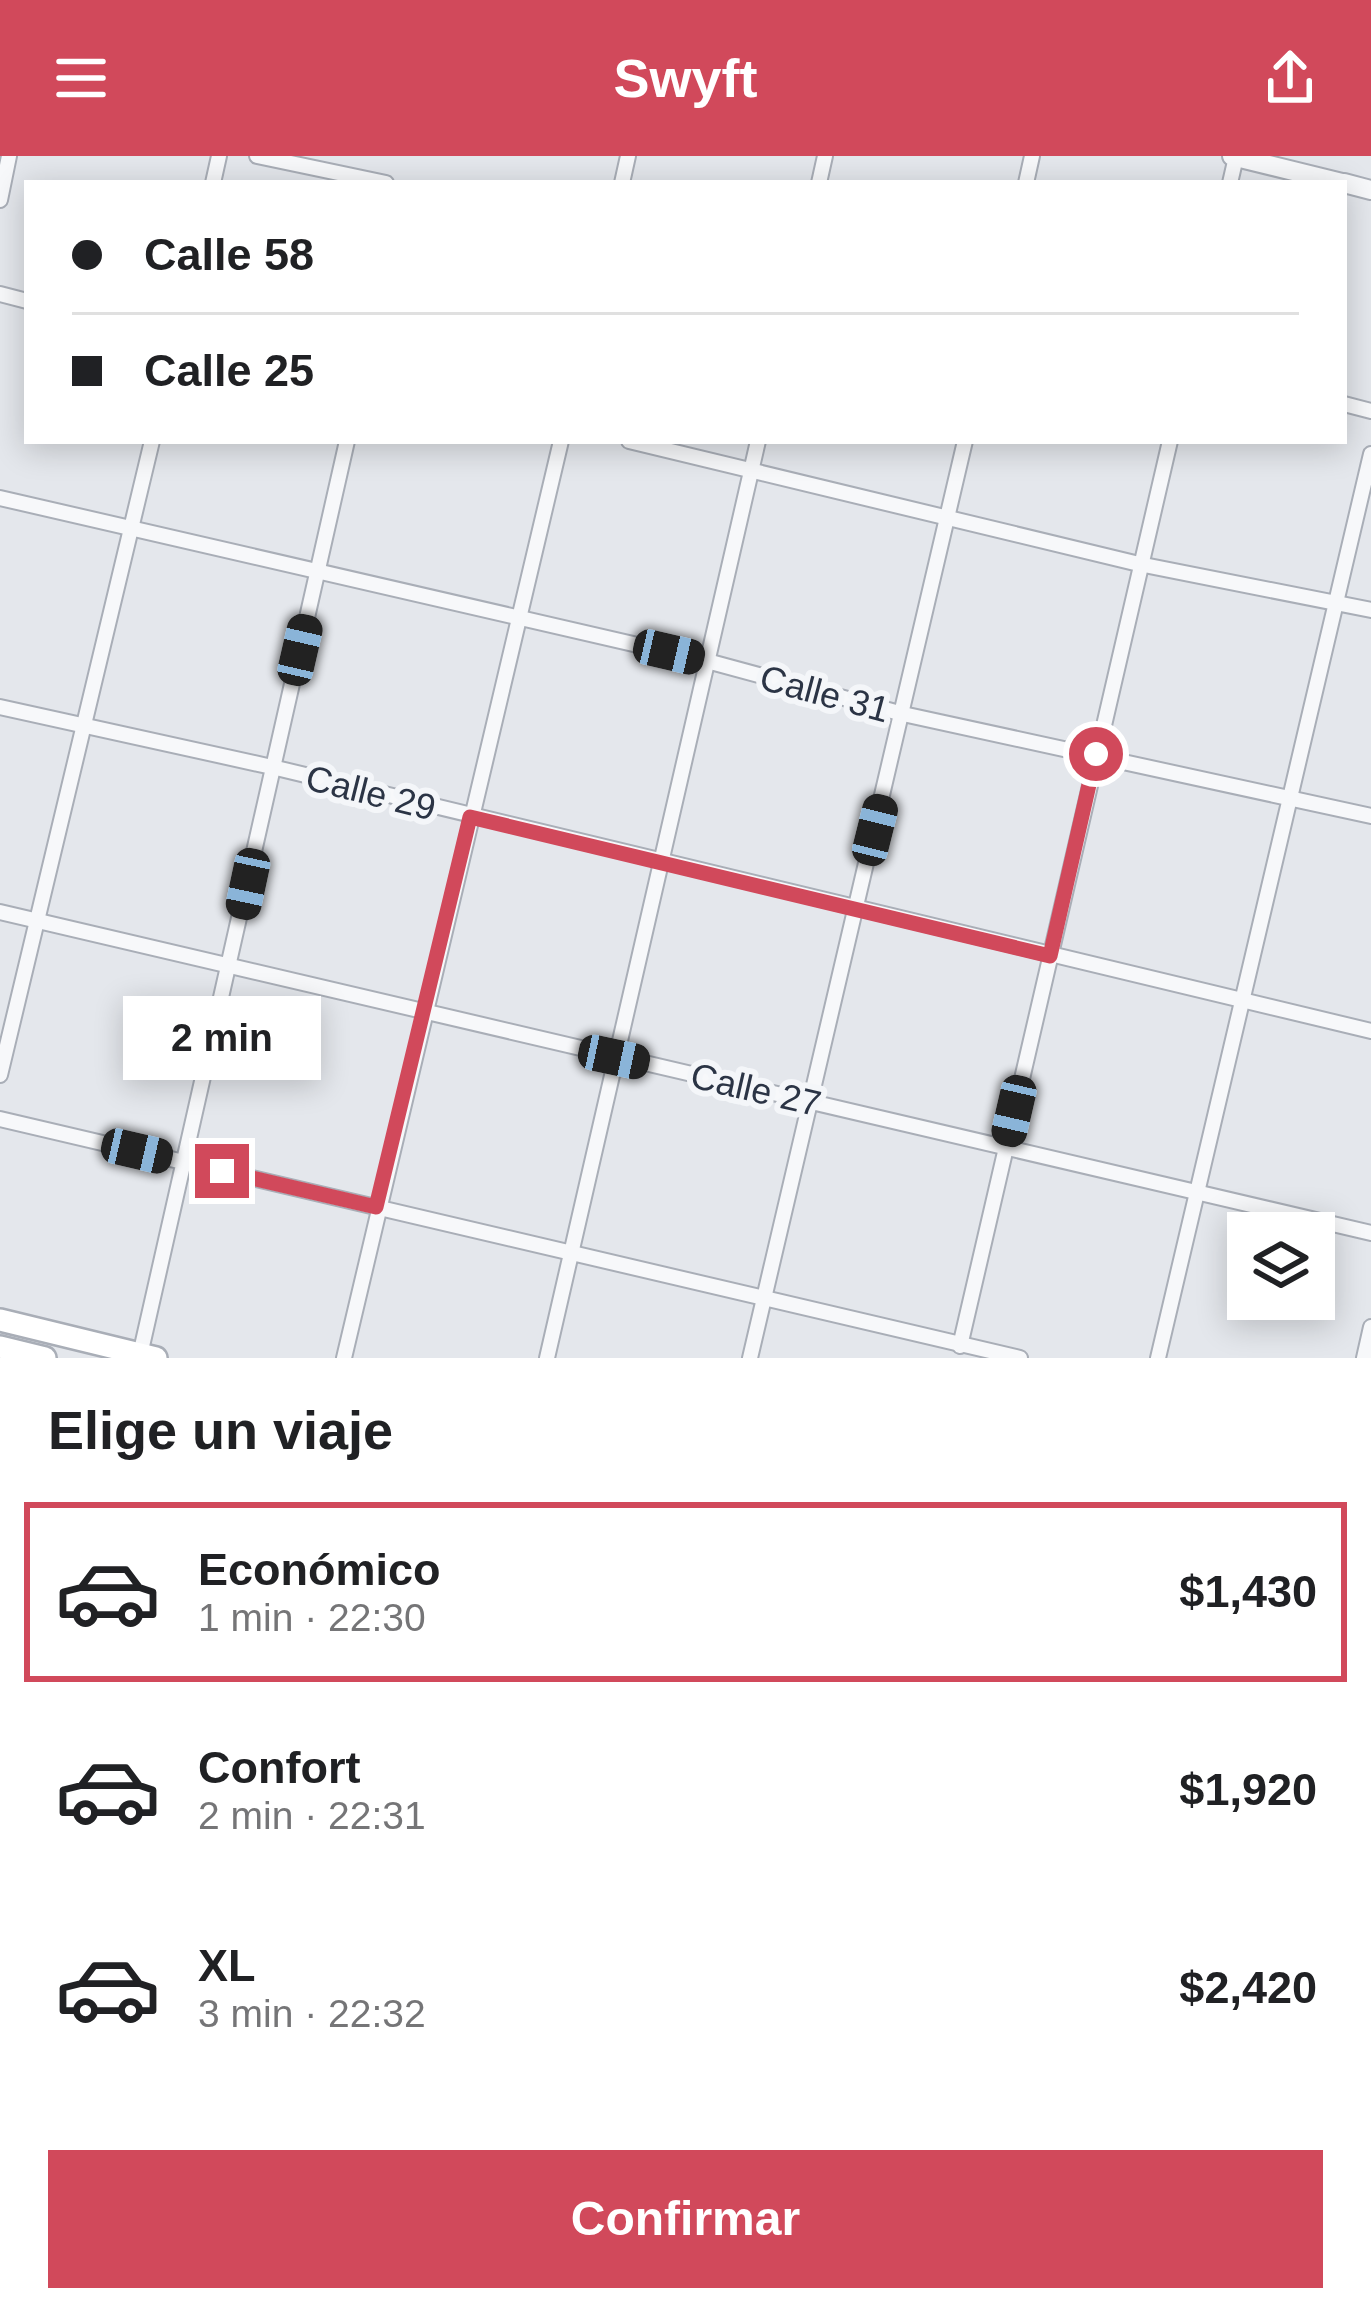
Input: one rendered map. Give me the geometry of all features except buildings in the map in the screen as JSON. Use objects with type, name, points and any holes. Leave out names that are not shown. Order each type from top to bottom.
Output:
[{"type":"main road","points":[[0,1320],[145,1357]]},
{"type":"main road","points":[[0,1347],[45,1358]]},
{"type":"street","points":[[0,200],[9,156]]},
{"type":"street","points":[[257,156],[372,180]]},
{"type":"street","points":[[1234,156],[1331,180]]},
{"type":"street","points":[[0,1075],[151,444]]},
{"type":"street","points":[[145,1357],[183,1162],[346,444]]},
{"type":"street","points":[[344,1358],[376,1207],[560,444]]},
{"type":"street","points":[[642,444],[1139,564],[1371,610]]},
{"type":"street","points":[[547,1358],[757,444]]},
{"type":"street","points":[[750,1358],[964,444]]},
{"type":"street","points":[[960,1346],[1169,444]]},
{"type":"street","points":[[1158,1358],[1371,454]]},
{"type":"street","name":"Calle 31","points":[[0,498],[707,661],[904,714],[1371,816]]},
{"type":"street","name":"Calle 29","points":[[0,707],[272,766],[1371,1031]]},
{"type":"street","name":"Calle 27","points":[[0,913],[231,962],[614,1057],[1371,1233]]},
{"type":"street","points":[[0,1119],[1020,1358]]},
{"type":"street","points":[[1364,1358],[1371,1327]]},
{"type":"route","points":[[222,1171],[376,1207],[470,817],[1050,956],[1096,754]]}]
